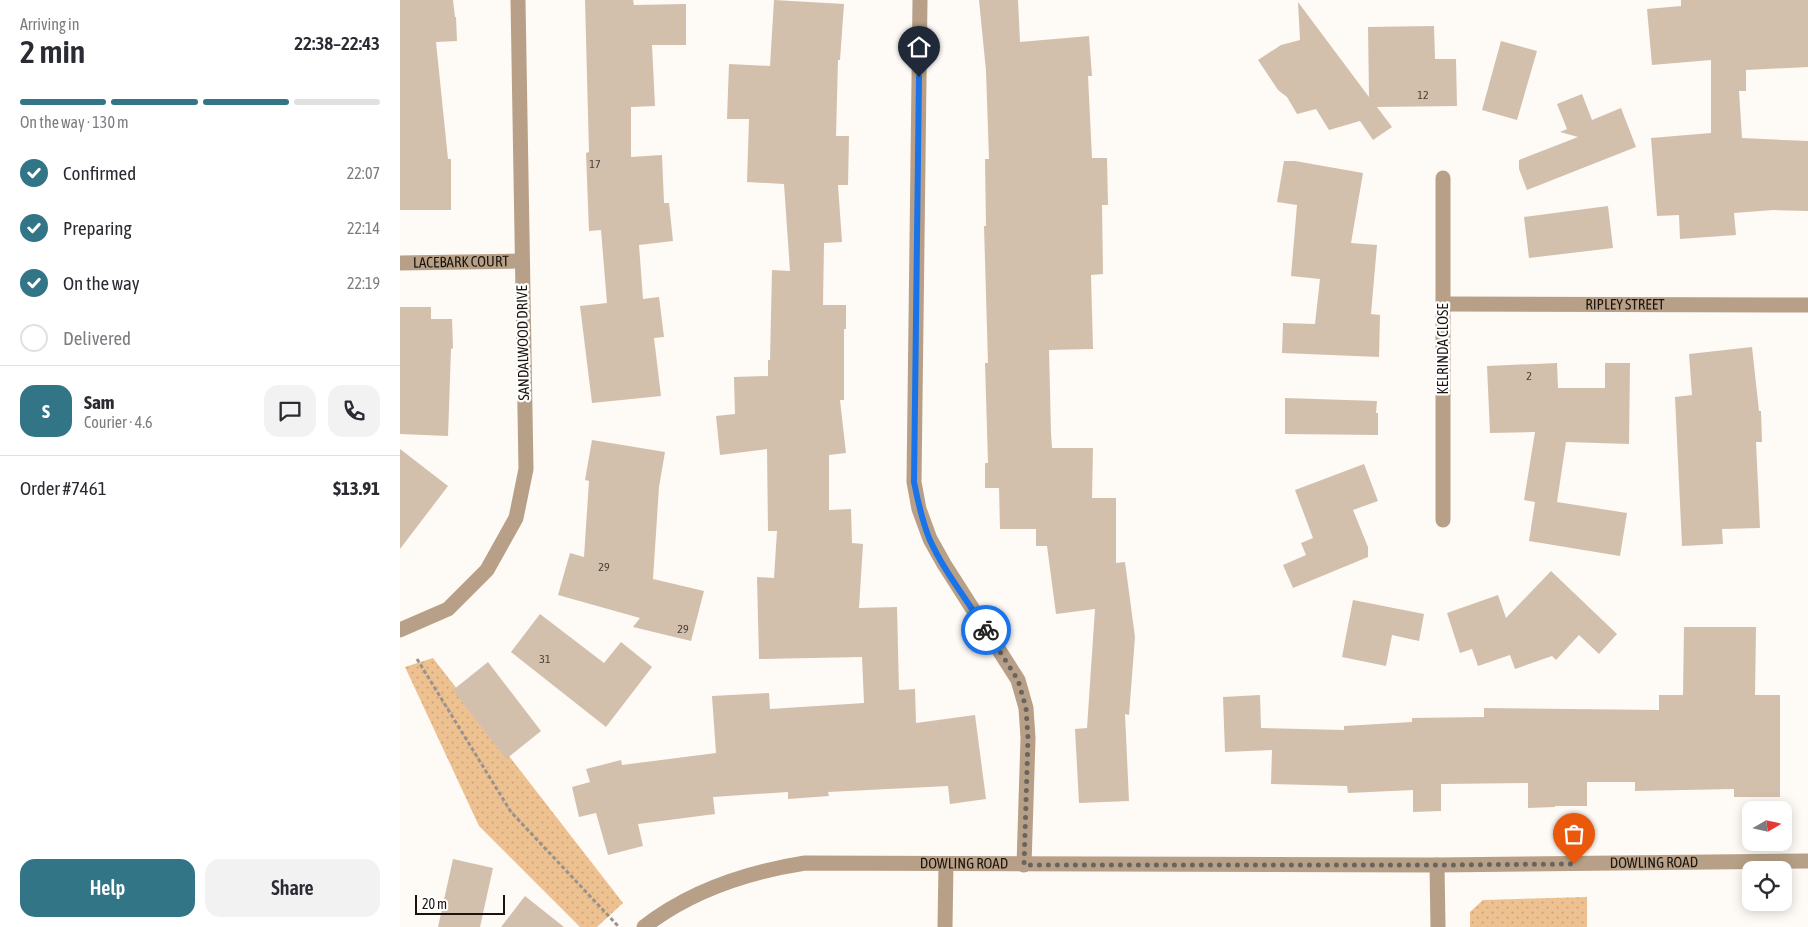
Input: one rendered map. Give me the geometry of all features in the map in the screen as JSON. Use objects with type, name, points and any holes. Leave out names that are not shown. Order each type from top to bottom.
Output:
[{"type":"street","name":"SANDALWOOD DRIVE","points":[[400,630],[448,609],[487,570],[516,518],[526,468],[518,0]]},
{"type":"street","points":[[920,0],[914,482],[919,509],[930,539],[1018,680],[1026,708],[1028,738],[1024,865]]},
{"type":"street","name":"KELRINDA CLOSE","points":[[1443,178],[1443,520]]},
{"type":"street","name":"LACEBARK COURT","points":[[400,263],[522,261]]},
{"type":"street","name":"RIPLEY STREET","points":[[1443,304],[1808,305]]},
{"type":"street","name":"DOWLING ROAD","points":[[644,927],[686,901],[719,886],[750,874],[805,864],[1437,865],[1808,861]]},
{"type":"street","points":[[945,927],[946,864]]},
{"type":"street","points":[[1437,865],[1438,927]]},
{"type":"path","points":[[417,659],[511,812],[619,927]]},
{"type":"shaded area","points":[[433,658],[623,903],[597,927],[580,927],[479,826],[405,667]]},
{"type":"shaded area","points":[[1587,897],[1587,927],[1470,927],[1470,912],[1483,900]]},
{"type":"building","points":[[400,0],[453,0],[457,41],[436,42],[448,159],[451,159],[451,210],[400,210]]},
{"type":"building","points":[[585,0],[633,0],[634,5],[686,4],[686,45],[652,45],[655,106],[631,107],[631,157],[662,155],[664,203],[669,203],[673,241],[639,245],[643,299],[659,297],[664,337],[654,338],[661,396],[592,403],[580,306],[607,303],[601,230],[589,231],[586,153],[589,152]]},
{"type":"building","points":[[774,0],[844,4],[840,60],[838,60],[836,136],[849,136],[848,185],[838,185],[842,242],[824,243],[823,305],[846,305],[844,400],[840,400],[846,453],[829,455],[829,510],[851,509],[852,543],[863,544],[859,608],[897,607],[899,690],[915,689],[916,723],[975,715],[986,799],[950,804],[948,786],[828,792],[829,796],[788,799],[788,792],[713,797],[715,814],[638,824],[643,846],[608,855],[596,813],[579,817],[572,787],[590,782],[586,769],[621,760],[622,765],[716,753],[712,696],[769,693],[770,709],[864,703],[862,657],[759,659],[757,577],[774,578],[777,531],[768,531],[767,449],[720,455],[716,416],[735,414],[734,377],[768,376],[772,270],[790,271],[784,184],[747,182],[749,119],[727,119],[729,64],[770,66]]},
{"type":"building","points":[[979,0],[1018,0],[1020,42],[1089,36],[1092,76],[1088,76],[1092,158],[1107,158],[1108,205],[1102,205],[1103,274],[1091,275],[1093,349],[1049,350],[1051,433],[1052,448],[1093,448],[1092,498],[1116,498],[1116,563],[1125,562],[1135,637],[1129,715],[1125,714],[1129,801],[1079,803],[1075,729],[1087,728],[1095,609],[1056,614],[1047,546],[1036,546],[1036,529],[1000,529],[999,488],[985,488],[985,463],[988,463],[985,363],[988,363],[984,226],[986,226],[985,159],[989,159],[986,71]]},
{"type":"building","points":[[1681,0],[1808,0],[1808,67],[1746,70],[1746,91],[1739,91],[1742,138],[1808,141],[1808,211],[1773,210],[1734,213],[1736,235],[1680,239],[1679,215],[1657,216],[1651,138],[1711,133],[1711,60],[1652,65],[1647,9],[1681,6]]},
{"type":"building","points":[[1298,2],[1369,97],[1368,27],[1434,26],[1435,59],[1456,59],[1457,106],[1377,107],[1392,127],[1373,140],[1360,121],[1329,130],[1316,109],[1297,114],[1287,97],[1278,90],[1258,60],[1281,45],[1300,40]]},
{"type":"building","points":[[1501,41],[1537,51],[1517,120],[1482,110]]},
{"type":"building","points":[[1582,94],[1592,120],[1621,108],[1636,147],[1527,190],[1519,169],[1519,160],[1578,137],[1560,132],[1567,129],[1557,104]]},
{"type":"building","points":[[1284,161],[1295,161],[1363,173],[1351,243],[1377,245],[1371,314],[1380,315],[1379,357],[1282,353],[1283,323],[1315,324],[1320,279],[1291,276],[1297,205],[1277,202]]},
{"type":"building","points":[[1608,206],[1613,248],[1529,258],[1524,217]]},
{"type":"building","points":[[400,307],[431,307],[431,319],[452,319],[453,348],[451,349],[448,436],[400,434]]},
{"type":"building","points":[[1752,347],[1759,411],[1761,411],[1762,442],[1756,442],[1760,528],[1722,529],[1723,544],[1682,546],[1675,397],[1692,395],[1689,354]]},
{"type":"building","points":[[1557,363],[1558,388],[1605,388],[1605,363],[1630,363],[1629,444],[1566,442],[1557,502],[1627,513],[1620,556],[1529,541],[1535,502],[1524,500],[1535,432],[1490,433],[1487,366]]},
{"type":"building","points":[[1285,398],[1377,401],[1378,435],[1285,434]]},
{"type":"building","points":[[592,440],[665,452],[659,487],[653,579],[704,591],[691,641],[633,627],[640,618],[558,595],[570,553],[584,557],[589,481],[585,480]]},
{"type":"building","points":[[400,449],[448,486],[400,549]]},
{"type":"building","points":[[1364,464],[1378,501],[1353,510],[1368,547],[1368,557],[1293,588],[1283,565],[1306,555],[1301,543],[1313,538],[1295,490]]},
{"type":"building","points":[[1551,571],[1617,634],[1599,654],[1579,635],[1556,660],[1552,656],[1515,669],[1510,655],[1478,666],[1472,649],[1460,653],[1447,613],[1498,595],[1506,618]]},
{"type":"building","points":[[1353,600],[1424,614],[1419,641],[1392,635],[1386,666],[1342,657]]},
{"type":"building","points":[[540,614],[604,663],[621,642],[652,667],[606,727],[511,652]]},
{"type":"building","points":[[1684,627],[1756,627],[1755,695],[1780,695],[1780,797],[1734,797],[1734,789],[1635,791],[1635,782],[1587,782],[1587,806],[1528,808],[1528,783],[1441,784],[1441,811],[1413,812],[1413,790],[1348,793],[1347,786],[1271,784],[1272,750],[1225,752],[1223,697],[1260,695],[1261,728],[1344,730],[1344,726],[1412,722],[1412,718],[1484,717],[1484,708],[1659,710],[1659,695],[1683,695]]},
{"type":"building","points":[[488,662],[541,731],[506,759],[453,690]]},
{"type":"building","points":[[453,859],[493,868],[480,927],[438,927]]},
{"type":"building","points":[[525,896],[564,927],[501,927]]},
{"type":"way so far","points":[[986,630],[1018,680],[1026,708],[1028,738],[1024,865],[1574,864]]},
{"type":"route","points":[[919,77],[914,482],[919,509],[930,539],[986,630]]}]
